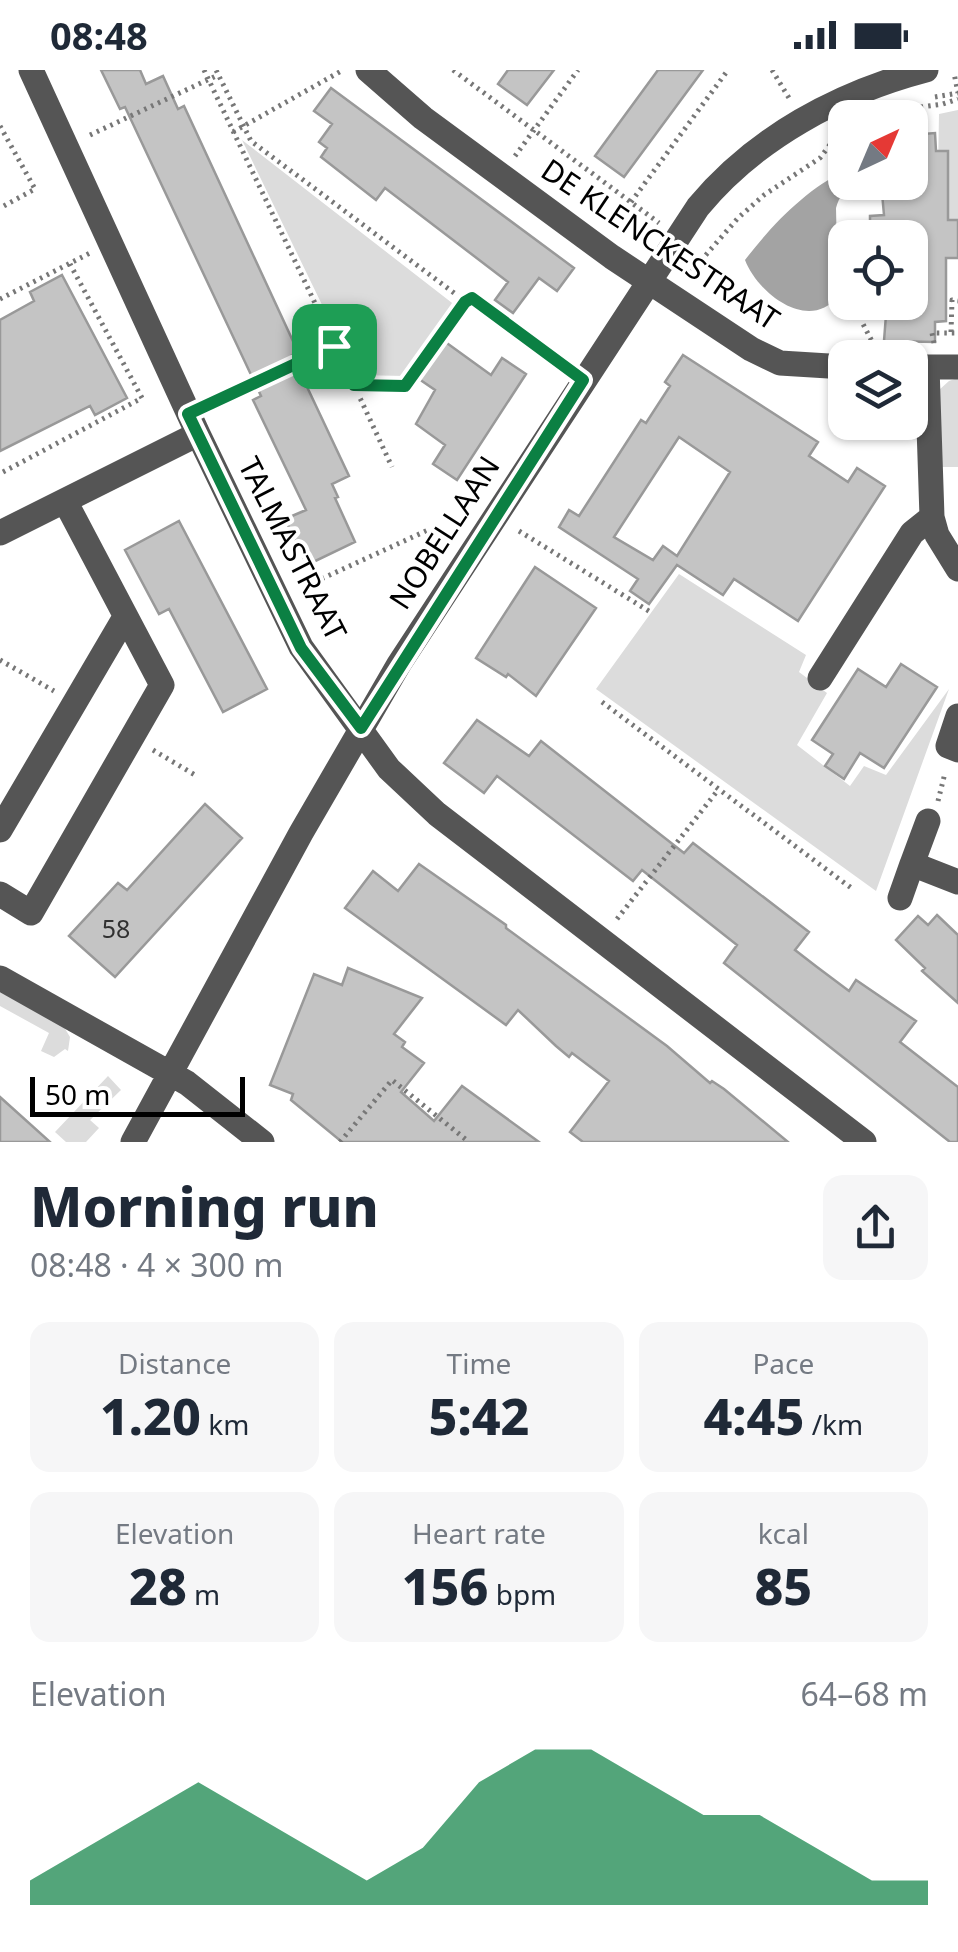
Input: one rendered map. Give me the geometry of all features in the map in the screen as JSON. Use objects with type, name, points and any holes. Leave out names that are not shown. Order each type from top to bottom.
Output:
[{"type":"street","name":"TALMASTRAAT","points":[[31,70],[193,424],[301,648],[389,769],[437,814],[863,1142]]},
{"type":"street","name":"DE KLENCKESTRAAT","points":[[368,70],[423,118],[647,282],[750,349],[780,363],[828,366]]},
{"type":"street","name":"NOBELLAAN","points":[[133,1142],[361,728],[583,380],[712,190],[760,148],[810,115],[842,98],[926,70]]},
{"type":"street","points":[[928,367],[958,367]]},
{"type":"street","points":[[0,533],[66,500],[193,424]]},
{"type":"street","points":[[925,440],[936,534],[958,569]]},
{"type":"street","points":[[0,894],[31,913],[162,685],[66,500]]},
{"type":"street","points":[[820,678],[912,533],[932,517]]},
{"type":"street","points":[[0,830],[125,618]]},
{"type":"street","points":[[953,748],[958,716]]},
{"type":"street","points":[[900,898],[928,821]]},
{"type":"street","points":[[912,864],[958,882]]},
{"type":"street","points":[[0,978],[208,1096],[262,1142]]},
{"type":"path","points":[[204,70],[392,467]]},
{"type":"path","points":[[234,132],[343,70]]},
{"type":"path","points":[[453,70],[662,225]]},
{"type":"path","name":"DE KLENCKESTRAAT","points":[[501,175],[578,70]]},
{"type":"path","name":"DE KLENCKESTRAAT","points":[[631,202],[728,70]]},
{"type":"path","points":[[772,70],[792,105]]},
{"type":"path","points":[[928,105],[943,104],[958,96],[954,70]]},
{"type":"path","points":[[64,147],[217,72],[251,140],[465,302]]},
{"type":"path","points":[[0,126],[35,189],[0,208]]},
{"type":"path","points":[[691,272],[738,218],[778,185],[812,164],[828,145]]},
{"type":"path","points":[[0,299],[110,242]]},
{"type":"path","points":[[2,472],[142,398],[70,264]]},
{"type":"path","points":[[354,385],[405,386],[465,302],[472,298],[583,380]]},
{"type":"path","points":[[934,342],[932,333],[954,333],[952,300],[958,300]]},
{"type":"path","points":[[193,424],[334,346]]},
{"type":"path","points":[[495,516],[652,614]]},
{"type":"path","points":[[295,582],[308,585],[428,530],[443,539]]},
{"type":"path","points":[[602,702],[854,890]]},
{"type":"path","points":[[928,821],[953,748]]},
{"type":"path","points":[[600,941],[719,789]]},
{"type":"path","points":[[340,1142],[392,1080],[469,1142]]},
{"type":"shaded area","points":[[958,110],[958,223],[937,224],[939,114]]},
{"type":"shaded area","points":[[242,140],[456,306],[400,381],[360,383]]},
{"type":"shaded area","points":[[828,181],[828,200],[840,200],[836,220],[828,220],[828,304],[813,311],[799,310],[772,296],[745,260],[790,210]]},
{"type":"shaded area","points":[[958,378],[958,467],[937,467],[939,390]]},
{"type":"shaded area","points":[[679,574],[806,655],[799,672],[827,693],[797,745],[850,786],[864,766],[886,775],[949,689],[876,891],[596,689]]},
{"type":"shaded area","points":[[0,991],[64,1027],[70,1037],[68,1051],[65,1049],[54,1057],[41,1051],[49,1033],[0,1006]]},
{"type":"shaded area","points":[[108,1076],[121,1090],[90,1120],[99,1128],[86,1142],[66,1142],[55,1132]]},
{"type":"building","points":[[101,70],[140,70],[146,84],[163,76],[178,109],[184,106],[298,352],[292,355],[349,476],[332,484],[355,542],[307,565],[285,519],[306,510],[253,400],[261,396],[125,107],[120,109]]},
{"type":"building","points":[[508,70],[554,70],[527,105],[498,84]]},
{"type":"building","points":[[658,70],[703,70],[624,177],[595,156]]},
{"type":"building","points":[[331,88],[574,268],[557,291],[539,278],[513,313],[495,300],[508,282],[385,188],[376,200],[321,157],[327,148],[319,142],[332,124],[314,111]]},
{"type":"building","points":[[935,133],[936,151],[948,151],[948,220],[958,220],[958,258],[946,258],[946,321],[935,322],[935,342],[884,340],[886,320],[928,320],[928,220],[870,220],[870,216],[884,215],[883,200],[928,200],[928,134]]},
{"type":"building","points":[[62,275],[127,398],[95,415],[90,406],[0,451],[0,320],[34,301],[30,292]]},
{"type":"building","points":[[444,341],[491,375],[502,358],[526,374],[457,480],[433,464],[445,445],[416,424],[435,390],[416,377]]},
{"type":"building","points":[[683,355],[818,442],[809,456],[848,482],[857,468],[885,486],[798,621],[734,579],[723,595],[677,565],[649,604],[630,591],[638,579],[559,527],[569,510],[579,516],[641,420],[646,423],[670,386],[665,382]],"holes":[[[679,437],[730,472],[677,556],[663,546],[653,560],[614,537]]]},
{"type":"building","points":[[179,521],[267,689],[223,712],[169,609],[159,614],[125,550]]},
{"type":"building","points":[[535,567],[596,608],[536,696],[508,674],[506,677],[476,658]]},
{"type":"building","points":[[901,664],[937,687],[884,768],[860,753],[844,779],[825,766],[833,754],[812,740],[858,669],[886,687]]},
{"type":"building","points":[[477,720],[529,756],[541,741],[684,853],[693,843],[809,932],[795,950],[849,991],[856,980],[916,1021],[900,1042],[958,1087],[958,1142],[950,1142],[724,963],[737,945],[642,870],[633,881],[497,776],[484,793],[444,763]]},
{"type":"building","points":[[205,804],[242,838],[115,977],[69,936],[118,883],[127,890]]},
{"type":"building","points":[[419,864],[667,1046],[788,1142],[583,1142],[570,1132],[609,1081],[572,1053],[569,1057],[518,1010],[506,1025],[345,908],[373,871],[398,891]]},
{"type":"building","points":[[937,915],[958,935],[958,1003],[922,971],[925,968],[896,940],[918,916],[928,925]]},
{"type":"building","points":[[348,968],[422,998],[394,1034],[405,1042],[402,1047],[424,1063],[401,1092],[434,1121],[462,1086],[539,1142],[342,1142],[291,1100],[293,1094],[270,1085],[314,974],[342,985]]},
{"type":"building","points":[[0,1097],[50,1142],[0,1142]]},
{"type":"route","points":[[472,298],[583,380],[361,728],[301,648],[188,414],[334,346],[354,385],[405,386],[465,302],[472,298]]}]
